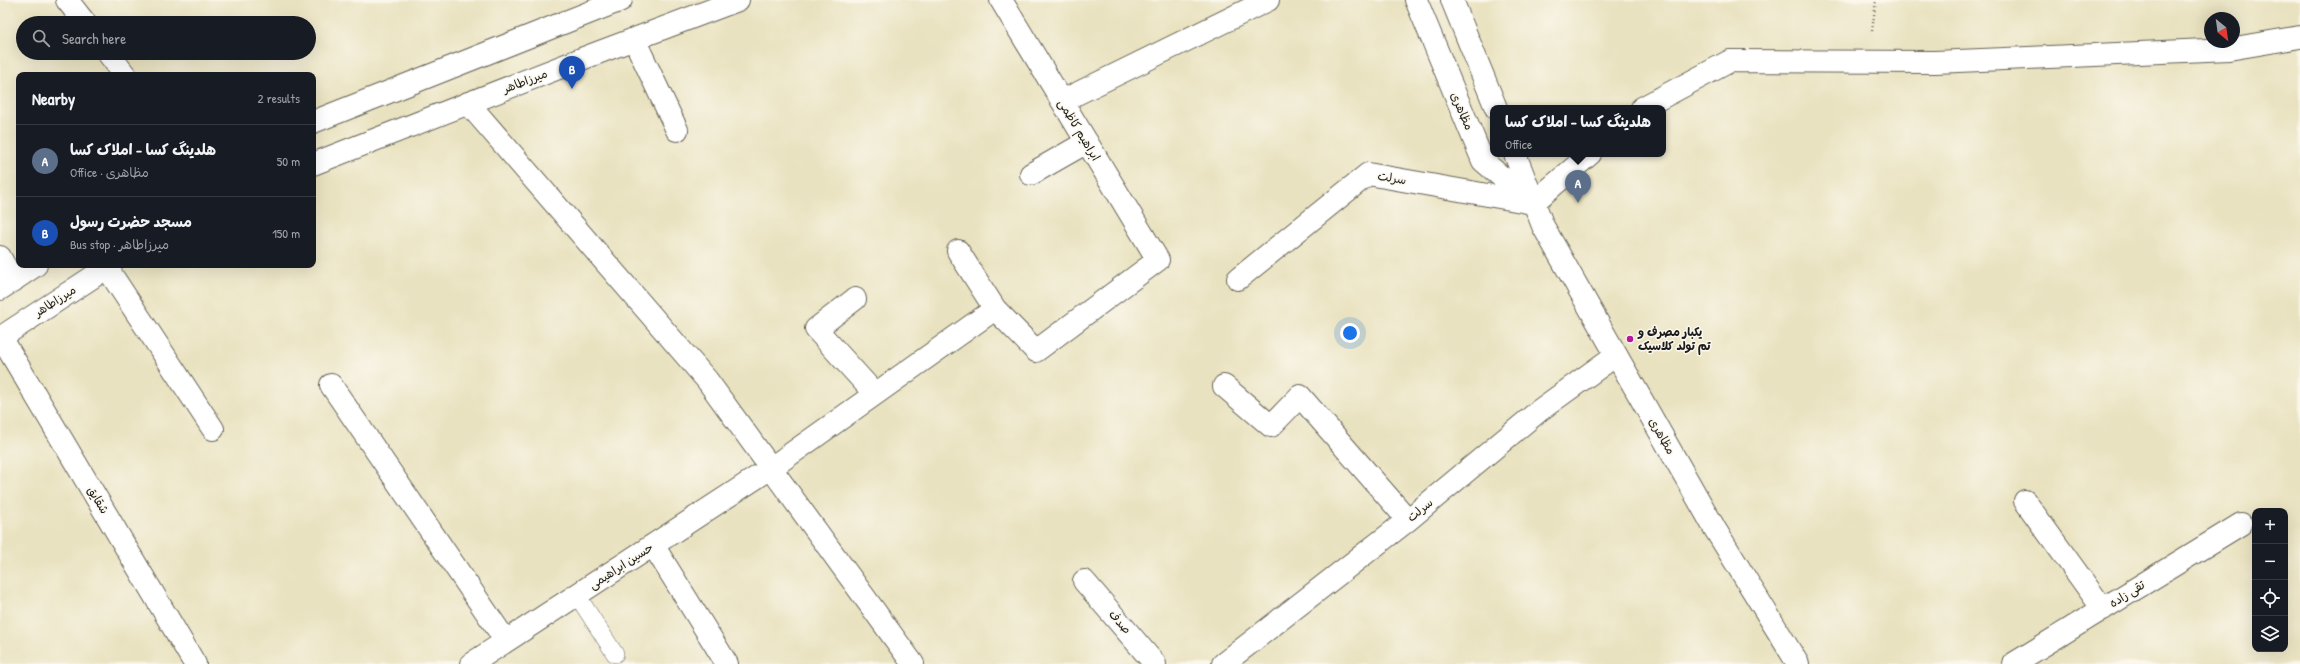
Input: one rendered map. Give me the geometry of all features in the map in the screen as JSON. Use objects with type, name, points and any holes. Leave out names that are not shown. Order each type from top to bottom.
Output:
[{"type":"street","points":[[67,0],[80,16]]},
{"type":"street","points":[[316,121],[621,0]]},
{"type":"street","name":"میرزاطاهر","points":[[316,163],[738,0]]},
{"type":"street","name":"ابراهیم کاظمی","points":[[995,309],[1036,351],[1158,260],[1001,0]]},
{"type":"street","points":[[1062,101],[1268,0]]},
{"type":"street","name":"مظاهری","points":[[1416,0],[1483,161],[1533,203]]},
{"type":"street","points":[[1452,0],[1495,105]]},
{"type":"street","points":[[1648,105],[1730,61],[1959,61],[2229,49],[2300,37]]},
{"type":"street","points":[[634,39],[677,130]]},
{"type":"street","points":[[113,60],[123,72]]},
{"type":"street","points":[[468,103],[707,380],[913,664]]},
{"type":"street","points":[[1031,174],[1087,142]]},
{"type":"street","name":"مظاهری","points":[[1516,157],[1543,226],[1715,529],[1798,664]]},
{"type":"street","points":[[1533,203],[1587,157]]},
{"type":"street","name":"سرلت","points":[[1238,280],[1368,174],[1533,203]]},
{"type":"street","points":[[958,251],[995,309]]},
{"type":"street","points":[[0,257],[6,285],[32,268]]},
{"type":"street","name":"میرزاطاهر","points":[[1,337],[106,268]]},
{"type":"street","points":[[110,268],[213,428]]},
{"type":"street","points":[[855,299],[816,330],[875,394]]},
{"type":"street","name":"حسین ابراهیمی","points":[[472,664],[771,468],[995,309]]},
{"type":"street","name":"شقایق","points":[[1,337],[195,664]]},
{"type":"street","name":"سرلت","points":[[1223,664],[1408,520],[1540,410],[1616,355]]},
{"type":"street","points":[[331,385],[506,641]]},
{"type":"street","points":[[1224,386],[1271,426],[1300,396],[1408,520]]},
{"type":"street","points":[[2024,501],[2103,609]]},
{"type":"street","name":"تقی زاده","points":[[2013,664],[2241,524]]},
{"type":"street","points":[[653,545],[727,664]]},
{"type":"street","name":"صدف","points":[[1084,580],[1155,664]]},
{"type":"lane","points":[[577,595],[615,654]]},
{"type":"place","name":"مسجد حضرت رسول","points":[[572,89]]},
{"type":"place","name":"هلدینگ کسا - املاک کسا","points":[[1578,203]]},
{"type":"place","name":"یکبار مصرف و تم تولد کلاسیک","points":[[1630,339]]}]
